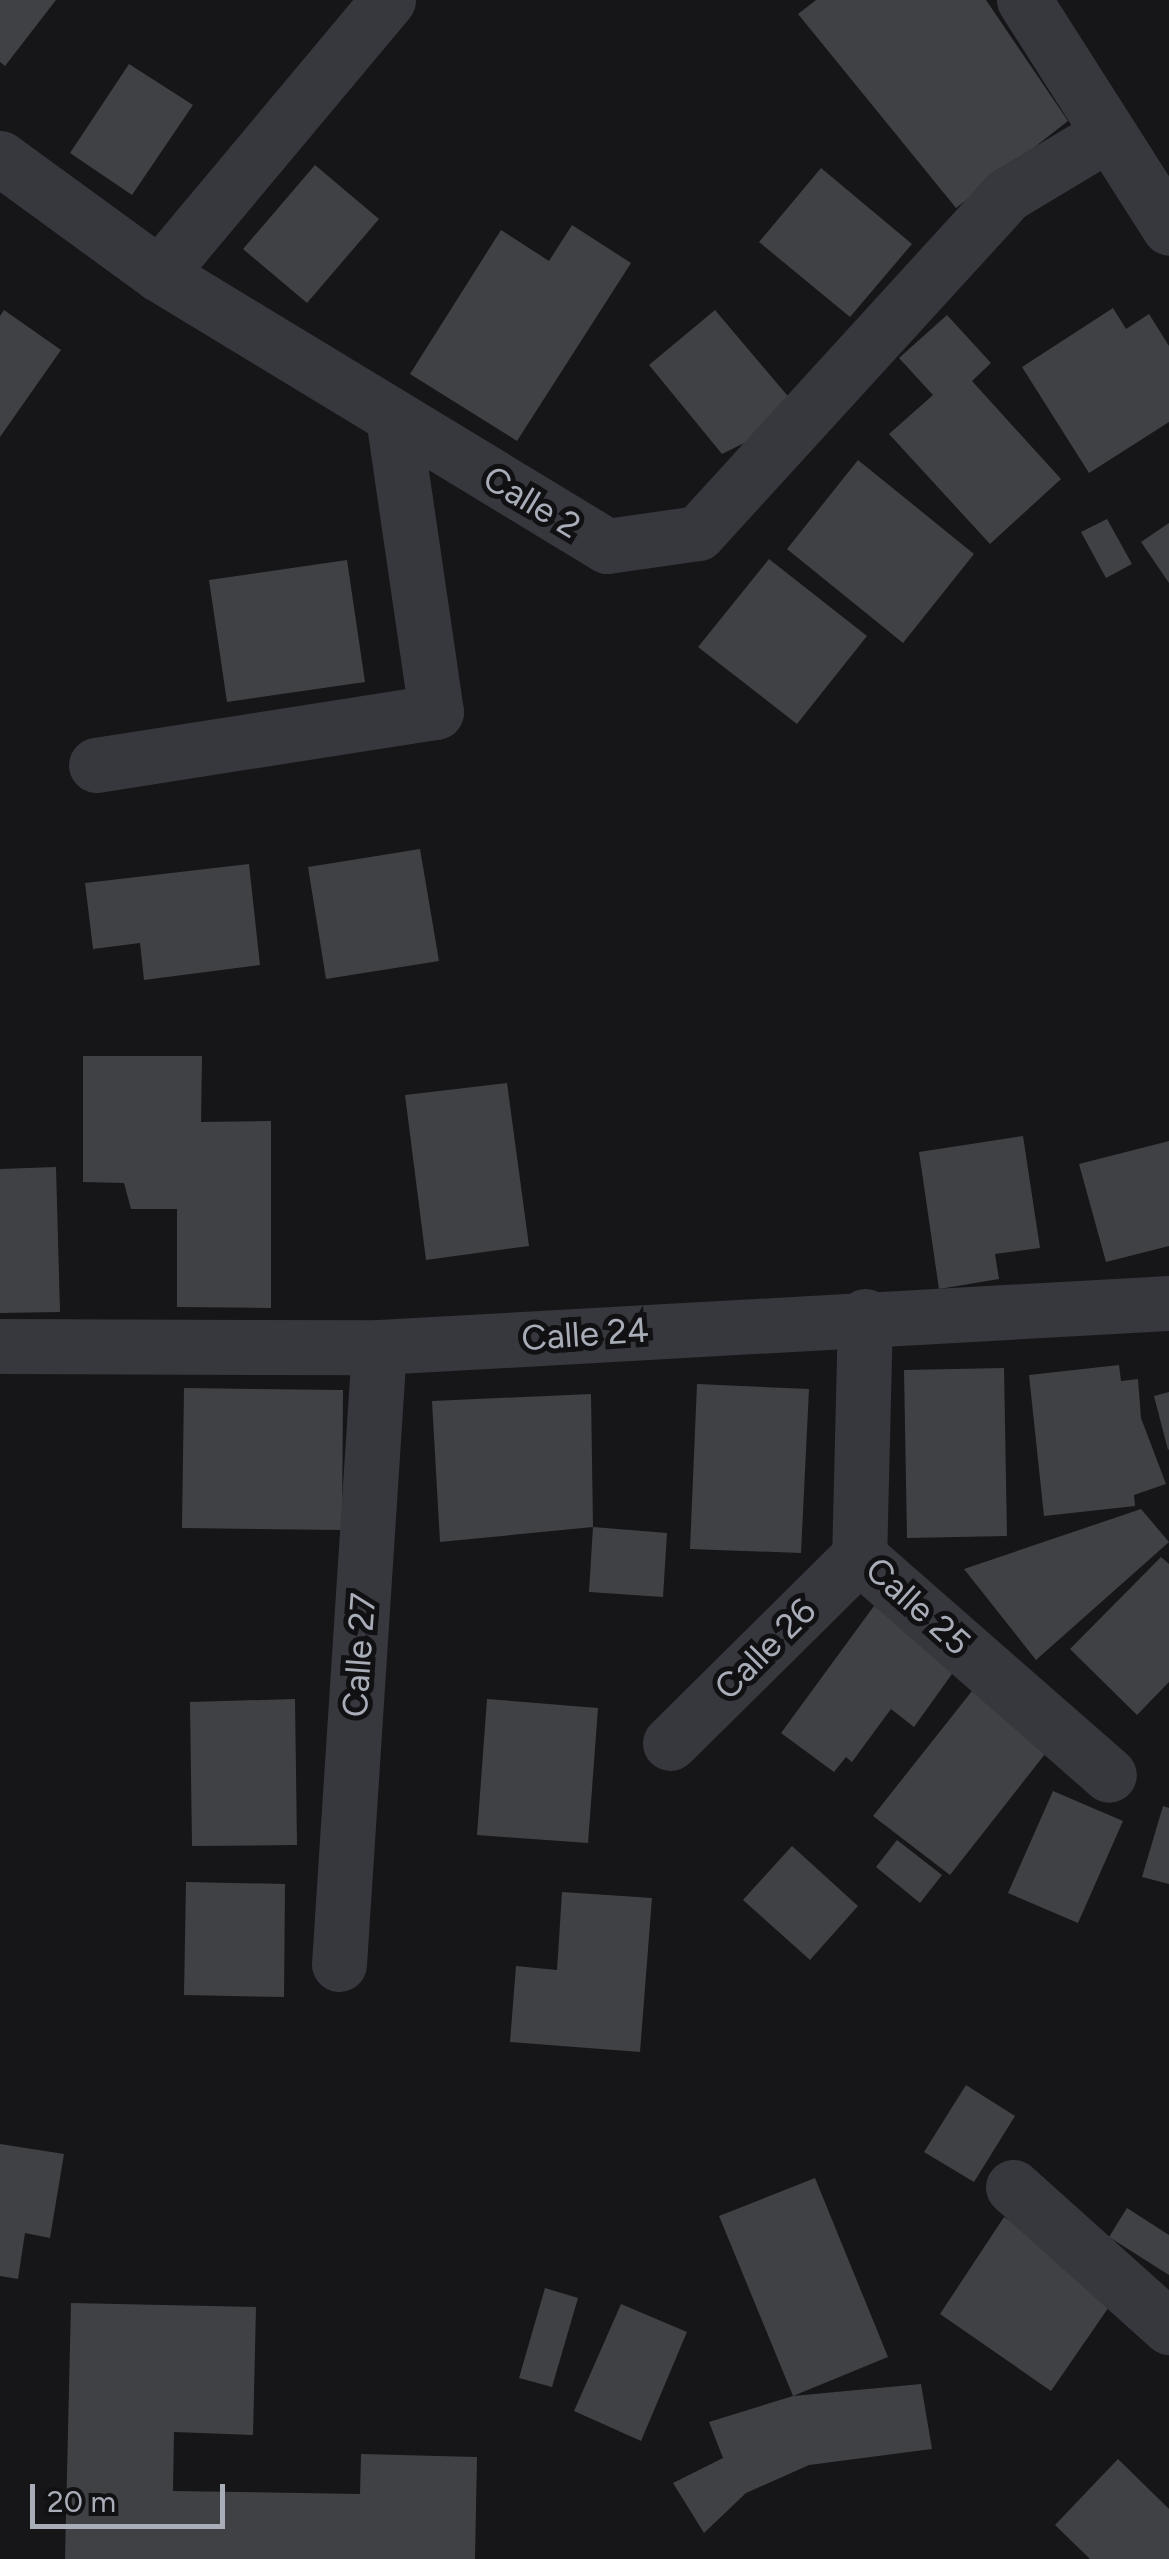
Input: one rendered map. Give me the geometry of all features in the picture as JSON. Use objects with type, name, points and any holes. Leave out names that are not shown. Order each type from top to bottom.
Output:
[{"type":"street","points":[[159,274],[388,0]]},
{"type":"street","points":[[1024,0],[1169,228]]},
{"type":"street","name":"Calle 2","points":[[0,158],[159,274],[393,420],[607,546],[698,533],[1008,194],[1108,134]]},
{"type":"street","points":[[96,765],[436,712],[393,420]]},
{"type":"street","name":"Calle 24","points":[[0,1346],[379,1347],[864,1316],[1169,1303]]},
{"type":"street","name":"Calle 25","points":[[864,1316],[859,1556],[1109,1775]]},
{"type":"street","name":"Calle 27","points":[[339,1964],[379,1347]]},
{"type":"street","name":"Calle 26","points":[[670,1743],[859,1556]]},
{"type":"street","points":[[1014,2187],[1169,2327]]},
{"type":"building","points":[[0,0],[56,0],[5,66],[0,62]]},
{"type":"building","points":[[816,0],[986,0],[1068,121],[956,208],[798,14]]},
{"type":"building","points":[[129,64],[193,105],[132,195],[70,153]]},
{"type":"building","points":[[315,165],[379,219],[307,303],[243,249]]},
{"type":"building","points":[[821,168],[912,244],[850,317],[759,242]]},
{"type":"building","points":[[572,225],[631,263],[517,441],[410,374],[501,230],[549,261]]},
{"type":"building","points":[[1113,308],[1126,329],[1149,314],[1169,346],[1169,422],[1089,473],[1022,367]]},
{"type":"building","points":[[4,310],[61,350],[0,437],[0,316]]},
{"type":"building","points":[[715,310],[803,414],[722,454],[649,365]]},
{"type":"building","points":[[947,315],[991,363],[972,381],[1061,479],[990,544],[889,434],[933,395],[899,358]]},
{"type":"building","points":[[858,460],[974,554],[903,643],[787,549]]},
{"type":"building","points":[[1107,519],[1132,564],[1106,578],[1081,532]]},
{"type":"building","points":[[1169,523],[1169,583],[1141,542]]},
{"type":"building","points":[[769,559],[867,636],[797,724],[698,647]]},
{"type":"building","points":[[347,560],[365,682],[227,702],[209,580]]},
{"type":"building","points":[[420,849],[439,961],[326,979],[308,867]]},
{"type":"building","points":[[249,864],[260,965],[144,980],[140,943],[93,949],[85,883]]},
{"type":"building","points":[[83,1056],[202,1056],[201,1122],[271,1121],[271,1308],[177,1307],[177,1209],[131,1209],[124,1183],[83,1182]]},
{"type":"building","points":[[507,1083],[529,1246],[426,1260],[405,1095]]},
{"type":"building","points":[[1023,1136],[1040,1248],[995,1254],[999,1279],[939,1289],[919,1152]]},
{"type":"building","points":[[1169,1141],[1169,1246],[1106,1262],[1079,1164]]},
{"type":"building","points":[[56,1167],[60,1312],[0,1313],[0,1169]]},
{"type":"building","points":[[1119,1365],[1121,1381],[1138,1379],[1141,1418],[1166,1484],[1134,1495],[1135,1506],[1044,1516],[1029,1375]]},
{"type":"building","points":[[1004,1368],[1007,1536],[907,1538],[904,1370]]},
{"type":"building","points":[[697,1384],[809,1389],[801,1553],[690,1549]]},
{"type":"building","points":[[184,1388],[343,1390],[342,1530],[182,1528]]},
{"type":"building","points":[[1169,1392],[1169,1449],[1168,1450],[1154,1396]]},
{"type":"building","points":[[591,1394],[593,1527],[440,1542],[432,1401]]},
{"type":"building","points":[[1141,1509],[1169,1542],[1036,1660],[964,1569]]},
{"type":"building","points":[[593,1527],[667,1533],[663,1597],[589,1592]]},
{"type":"building","points":[[1161,1557],[1169,1564],[1169,1682],[1137,1715],[1070,1649]]},
{"type":"building","points":[[874,1606],[957,1667],[914,1727],[891,1709],[852,1762],[846,1757],[834,1772],[781,1733]]},
{"type":"building","points":[[972,1691],[1049,1749],[950,1875],[873,1816]]},
{"type":"building","points":[[295,1699],[297,1845],[192,1846],[190,1702]]},
{"type":"building","points":[[487,1699],[598,1708],[588,1843],[477,1835]]},
{"type":"building","points":[[1053,1791],[1123,1821],[1078,1923],[1008,1893]]},
{"type":"building","points":[[1163,1806],[1169,1808],[1169,1884],[1142,1877]]},
{"type":"building","points":[[897,1840],[942,1875],[920,1903],[876,1867]]},
{"type":"building","points":[[792,1846],[858,1906],[810,1960],[743,1900]]},
{"type":"building","points":[[186,1882],[285,1884],[284,1997],[184,1995]]},
{"type":"building","points":[[562,1892],[652,1898],[640,2052],[510,2042],[516,1966],[557,1970]]},
{"type":"building","points":[[966,2085],[1015,2116],[974,2182],[924,2152]]},
{"type":"building","points":[[0,2144],[64,2154],[50,2238],[25,2233],[18,2279],[0,2276]]},
{"type":"building","points":[[815,2178],[888,2357],[793,2396],[719,2216]]},
{"type":"building","points":[[1127,2208],[1169,2235],[1169,2275],[1109,2237]]},
{"type":"building","points":[[1004,2217],[1122,2288],[1051,2391],[940,2314]]},
{"type":"building","points":[[545,2288],[578,2298],[552,2387],[519,2378]]},
{"type":"building","points":[[71,2303],[256,2307],[253,2435],[174,2432],[173,2491],[360,2494],[361,2454],[477,2457],[475,2559],[65,2559]]},
{"type":"building","points":[[621,2304],[687,2332],[641,2441],[574,2411]]},
{"type":"building","points":[[921,2384],[932,2449],[809,2465],[746,2493],[704,2533],[673,2483],[723,2458],[709,2422],[793,2396]]},
{"type":"building","points":[[1118,2459],[1169,2509],[1169,2559],[1090,2559],[1055,2525]]}]
